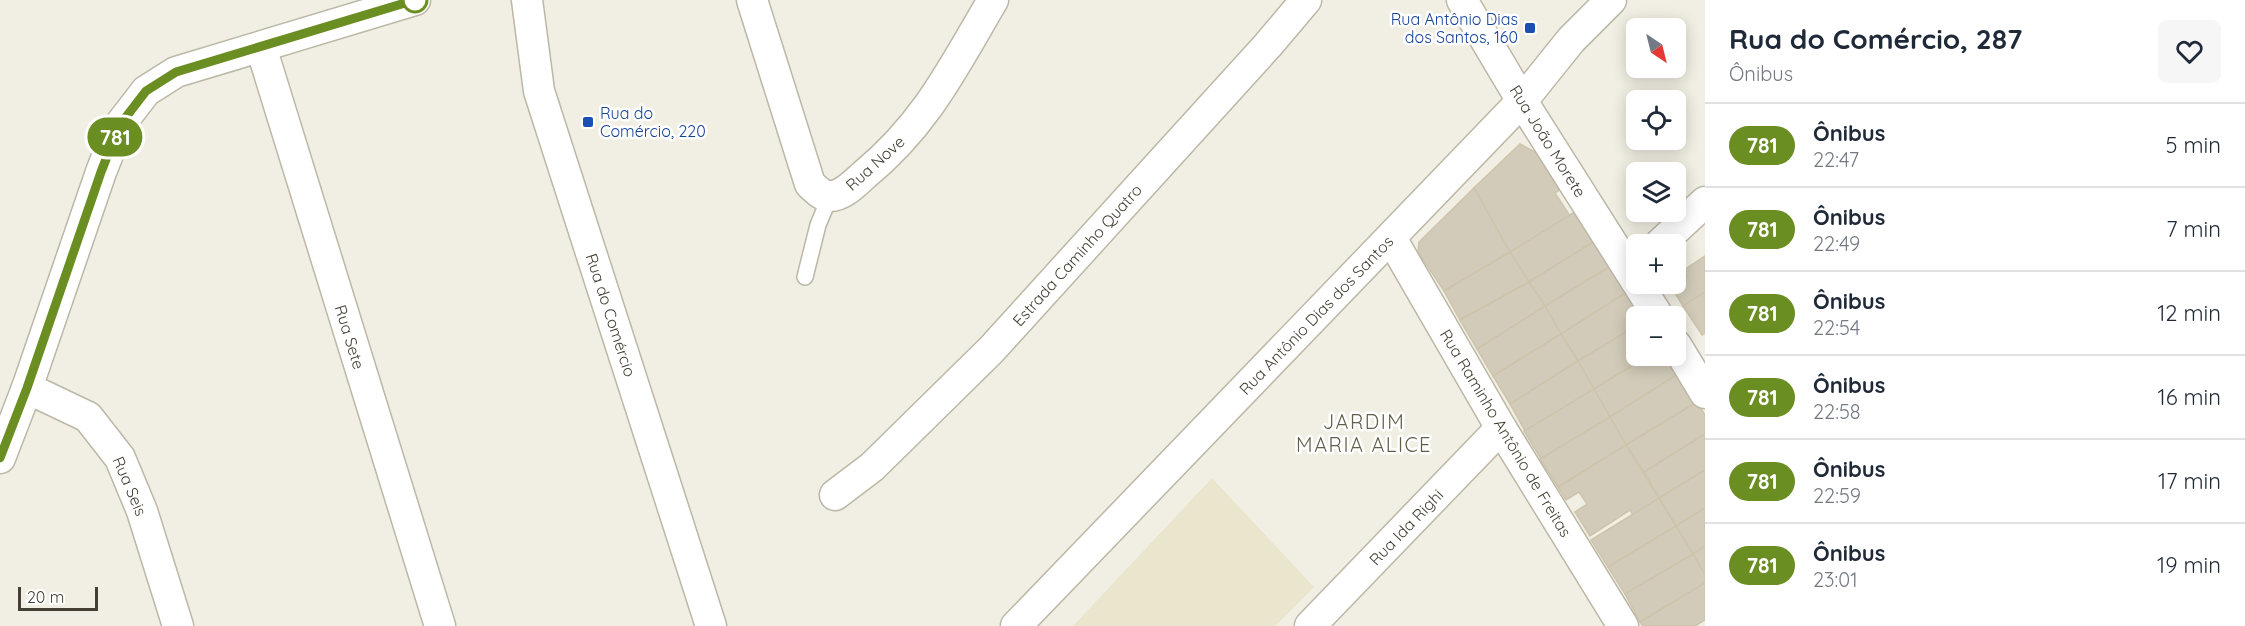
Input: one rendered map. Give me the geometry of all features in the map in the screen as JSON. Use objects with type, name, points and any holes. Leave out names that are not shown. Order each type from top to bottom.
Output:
[{"type":"street","points":[[0,458],[119,126],[146,91],[176,72],[415,0]]},
{"type":"street","name":"Rua do Comércio","points":[[527,0],[539,91],[711,626]]},
{"type":"street","name":"Rua Nove","points":[[758,3],[810,184],[820,193],[830,196],[845,191],[889,154],[916,124],[942,88],[993,0]]},
{"type":"street","name":"Estrada Caminho Quatro","points":[[835,495],[872,467],[991,350],[1268,45],[1306,0]]},
{"type":"street","name":"Rua João Morete","points":[[1462,0],[1522,101],[1626,262]]},
{"type":"street","name":"Rua Antônio Dias dos Santos","points":[[1016,626],[1522,101],[1571,40],[1611,0]]},
{"type":"street","name":"Rua Sete","points":[[261,47],[440,626]]},
{"type":"street","points":[[1671,234],[1705,202]]},
{"type":"street","name":"Rua Raminho Antônio de Freitas","points":[[1391,238],[1501,428],[1623,626]]},
{"type":"street","points":[[1686,362],[1705,393]]},
{"type":"street","name":"Rua Seis","points":[[27,388],[88,417],[120,458],[142,511],[178,626]]},
{"type":"street","name":"Rua Ida Righi","points":[[1310,626],[1501,428]]},
{"type":"lane","points":[[805,277],[818,225],[830,196]]},
{"type":"shaded area","points":[[1212,478],[1314,587],[1275,626],[1073,626]]},
{"type":"building","points":[[1520,144],[1544,157],[1564,187],[1555,193],[1570,216],[1510,252],[1474,188]]},
{"type":"building","points":[[1474,188],[1510,252],[1444,291],[1418,252],[1419,242]]},
{"type":"building","points":[[1581,208],[1601,237],[1529,282],[1510,252]]},
{"type":"building","points":[[1601,237],[1614,264],[1545,306],[1529,282]]},
{"type":"building","points":[[1510,252],[1529,282],[1460,320],[1444,291]]},
{"type":"building","points":[[1705,256],[1705,292],[1683,306],[1675,294],[1686,294],[1686,269]]},
{"type":"building","points":[[1614,264],[1626,284],[1626,293],[1561,334],[1545,306]]},
{"type":"building","points":[[1529,282],[1545,306],[1477,349],[1460,320]]},
{"type":"building","points":[[1705,292],[1705,333],[1702,335],[1686,311],[1686,306],[1683,306]]},
{"type":"building","points":[[1626,293],[1632,294],[1640,306],[1626,306],[1626,332],[1578,361],[1561,334]]},
{"type":"building","points":[[1545,306],[1561,334],[1493,376],[1477,349]]},
{"type":"building","points":[[1626,332],[1626,366],[1631,366],[1594,389],[1578,361]]},
{"type":"building","points":[[1561,334],[1578,361],[1510,404],[1493,376]]},
{"type":"building","points":[[1578,361],[1594,389],[1525,431],[1510,404]]},
{"type":"building","points":[[1632,366],[1673,366],[1678,374],[1610,417],[1594,389]]},
{"type":"building","points":[[1678,374],[1697,402],[1626,445],[1610,417]]},
{"type":"building","points":[[1594,389],[1610,417],[1541,459],[1524,431]]},
{"type":"building","points":[[1697,402],[1705,415],[1705,434],[1644,472],[1626,445]]},
{"type":"building","points":[[1610,417],[1626,445],[1558,487],[1540,459]]},
{"type":"building","points":[[1705,434],[1705,470],[1659,498],[1644,472]]},
{"type":"building","points":[[1626,445],[1659,498],[1633,515],[1630,510],[1590,536],[1575,512],[1587,504],[1579,492],[1566,500],[1558,487]]},
{"type":"building","points":[[1705,470],[1705,508],[1676,526],[1659,498]]},
{"type":"building","points":[[1659,498],[1676,526],[1608,567],[1591,540]]},
{"type":"building","points":[[1705,508],[1705,546],[1693,554],[1676,526]]},
{"type":"building","points":[[1676,526],[1693,554],[1625,594],[1608,567]]},
{"type":"building","points":[[1705,546],[1705,575],[1693,554]]},
{"type":"building","points":[[1693,554],[1705,575],[1705,583],[1640,622],[1625,594]]},
{"type":"building","points":[[1705,583],[1705,620],[1695,626],[1643,626],[1640,622]]},
{"type":"bus line","name":"781","points":[[0,458],[119,126],[146,91],[176,72],[415,0]]},
{"type":"place","name":"Rua Antônio Dias dos Santos, 160","points":[[1530,28]]},
{"type":"place","name":"Rua do Comércio, 220","points":[[588,122]]},
{"type":"district","name":"JARDIM MARIA ALICE","points":[[1364,432]]}]
